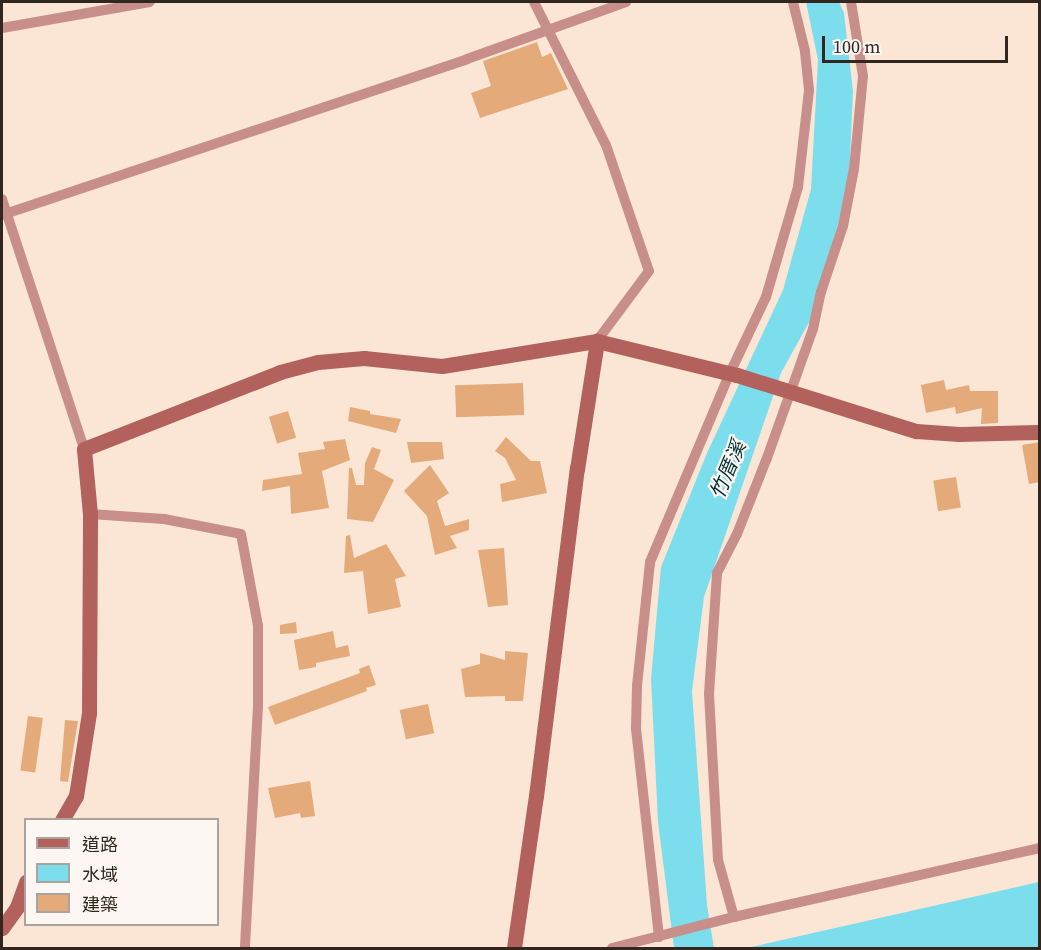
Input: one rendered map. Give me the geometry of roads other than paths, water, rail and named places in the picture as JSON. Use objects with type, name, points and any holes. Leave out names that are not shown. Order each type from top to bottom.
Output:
[{"type":"street","points":[[2,28],[150,2]]},
{"type":"street","points":[[514,948],[527,865],[577,470],[597,341],[649,271],[606,145],[534,2]]},
{"type":"street","points":[[4,214],[467,59],[546,28],[626,2]]},
{"type":"street","points":[[659,937],[636,729],[650,562],[766,297],[798,187],[809,90],[805,51],[793,2]]},
{"type":"street","points":[[734,917],[718,860],[709,694],[717,573],[737,534],[767,458],[813,329],[821,292],[843,226],[854,170],[863,76],[851,2]]},
{"type":"street","points":[[2,199],[4,214],[84,449],[90,514],[88,713],[76,796],[63,818]]},
{"type":"street","points":[[84,449],[280,372],[318,362],[364,358],[442,366],[597,341],[733,374],[916,431],[958,434],[1040,432]]},
{"type":"street","points":[[90,514],[164,519],[241,534],[258,626],[258,706],[245,948]]},
{"type":"street","points":[[612,948],[734,917],[1040,849]]},
{"type":"street","points":[[2,928],[17,907],[24,888]]},
{"type":"water","name":"竹厝溪","points":[[806,2],[839,2],[844,13],[853,91],[849,184],[813,315],[781,373],[704,597],[692,691],[707,905],[714,948],[674,948],[658,822],[651,679],[661,567],[707,453],[783,290],[811,189],[818,60]]},
{"type":"water","points":[[1039,882],[1039,948],[747,948]]}]
